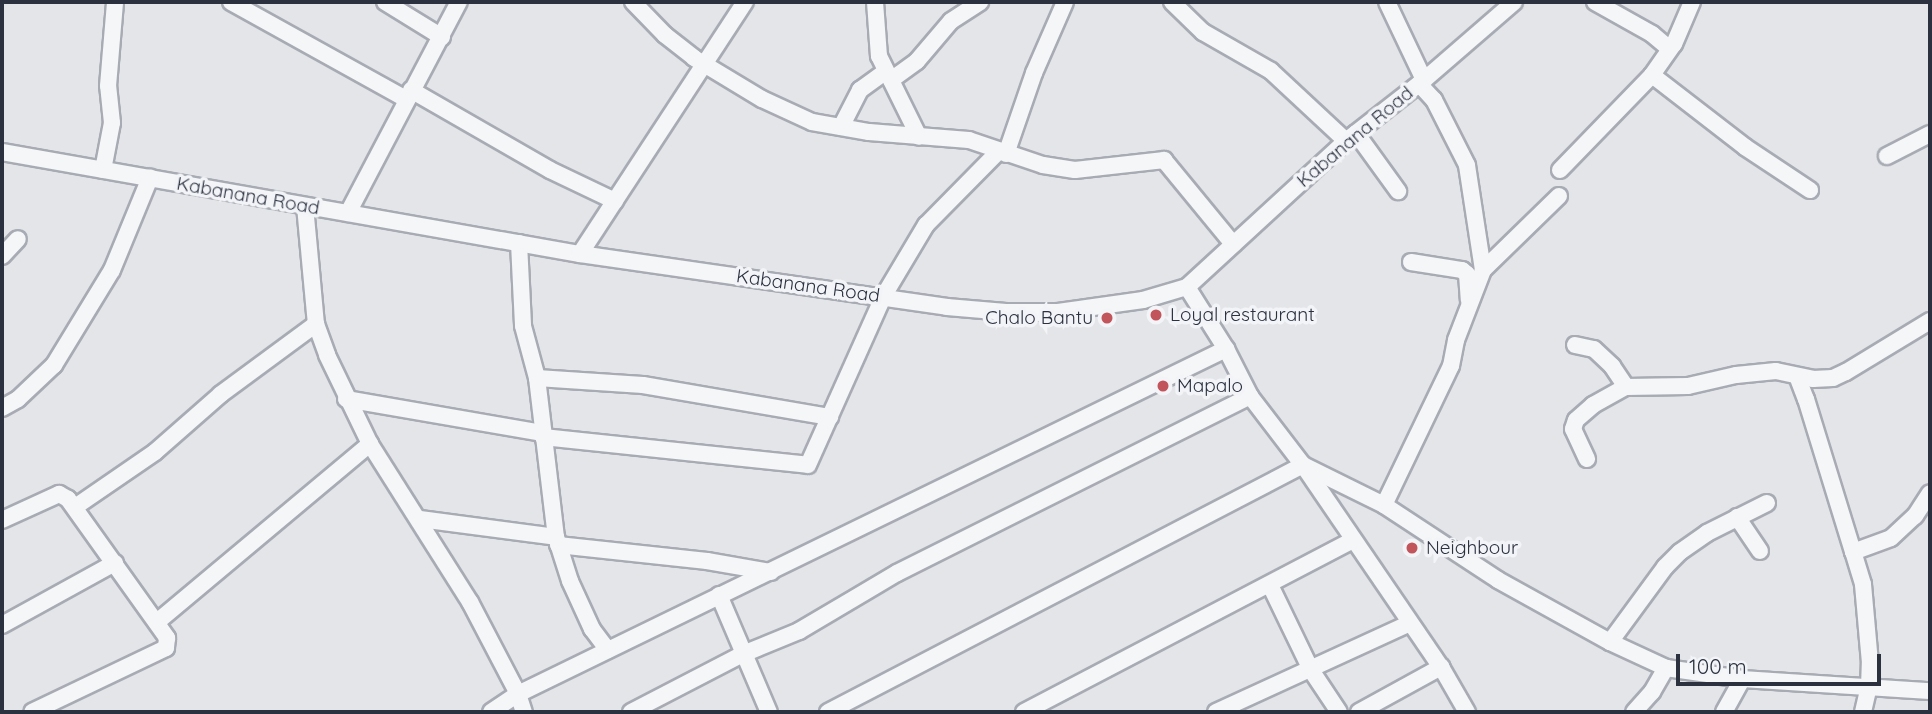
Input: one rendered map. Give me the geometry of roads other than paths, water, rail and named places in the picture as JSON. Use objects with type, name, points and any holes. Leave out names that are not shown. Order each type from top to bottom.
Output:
[{"type":"street","points":[[103,170],[112,123],[108,86],[115,2]]},
{"type":"street","points":[[231,2],[550,170],[615,201]]},
{"type":"street","points":[[385,2],[442,37]]},
{"type":"street","points":[[348,213],[459,2]]},
{"type":"street","points":[[633,2],[694,58],[707,63],[762,99],[812,122],[919,137],[969,140],[1043,165],[1075,170],[1164,160],[1233,244]]},
{"type":"street","points":[[580,254],[745,2]]},
{"type":"street","points":[[875,2],[879,56],[919,137]]},
{"type":"street","points":[[841,127],[860,90],[917,61],[951,21],[980,2]]},
{"type":"street","points":[[346,399],[543,435],[808,465],[883,297],[926,225],[1002,153],[1065,2]]},
{"type":"street","points":[[1172,2],[1203,32],[1271,71],[1351,137],[1398,191]]},
{"type":"street","points":[[1387,2],[1421,82],[1434,100],[1467,165],[1483,270]]},
{"type":"street","name":"Kabanana Road","points":[[2,152],[580,254],[883,297],[977,310],[1045,312],[1102,307],[1187,287],[1351,137],[1421,82],[1514,2]]},
{"type":"street","points":[[1595,2],[1652,34],[1670,49]]},
{"type":"street","points":[[1560,170],[1652,75],[1670,49],[1692,2]]},
{"type":"street","points":[[1652,75],[1745,147],[1810,190]]},
{"type":"street","points":[[1887,156],[1930,134]]},
{"type":"street","points":[[2,408],[18,399],[54,365],[112,270],[150,178]]},
{"type":"street","points":[[1384,505],[1451,366],[1469,300],[1483,270],[1559,196]]},
{"type":"street","points":[[305,206],[316,324],[346,399],[370,444],[420,519],[470,602],[518,694],[524,712]]},
{"type":"street","points":[[2,256],[10,243],[18,239]]},
{"type":"street","points":[[519,243],[523,326],[537,378],[557,541],[592,629],[608,650]]},
{"type":"street","points":[[1411,262],[1462,270],[1467,274],[1469,300]]},
{"type":"street","points":[[1187,287],[1226,349],[1250,396],[1303,465],[1440,667],[1467,712]]},
{"type":"street","points":[[1587,459],[1573,429],[1577,420],[1593,405],[1626,387],[1688,386],[1776,371],[1797,376],[1833,378],[1930,321]]},
{"type":"street","points":[[75,507],[155,453],[221,394],[316,324]]},
{"type":"street","points":[[1575,345],[1594,349],[1612,366],[1626,387]]},
{"type":"street","points":[[491,712],[518,694],[1226,349]]},
{"type":"street","points":[[1797,376],[1806,398],[1864,594],[1869,687],[1863,712]]},
{"type":"street","points":[[537,378],[643,385],[830,417]]},
{"type":"street","points":[[631,712],[743,654],[799,631],[897,573],[1250,396]]},
{"type":"street","points":[[157,622],[370,444]]},
{"type":"street","points":[[1303,465],[1384,505],[1498,580],[1610,642],[1665,668],[1742,678],[1930,691]]},
{"type":"street","points":[[828,712],[1303,465]]},
{"type":"street","points":[[1853,552],[1891,538],[1915,516],[1930,493]]},
{"type":"street","points":[[2,520],[59,494],[75,507],[167,638],[166,648],[32,712]]},
{"type":"street","points":[[1610,642],[1665,567],[1680,552],[1737,517],[1767,503]]},
{"type":"street","points":[[1737,517],[1760,551]]},
{"type":"street","points":[[420,519],[771,572]]},
{"type":"street","points":[[1024,712],[1353,540]]},
{"type":"street","points":[[2,625],[115,563]]},
{"type":"street","points":[[1270,585],[1311,670],[1339,712]]},
{"type":"street","points":[[719,595],[769,712]]},
{"type":"street","points":[[1216,712],[1410,623]]},
{"type":"street","points":[[1359,712],[1440,667]]},
{"type":"street","points":[[1634,712],[1651,692],[1665,668]]},
{"type":"street","points":[[1724,712],[1742,678]]},
{"type":"place","name":"Loyal restaurant","points":[[1156,315]]},
{"type":"place","name":"Chalo Bantu","points":[[1107,318]]},
{"type":"place","name":"Mapalo","points":[[1163,386]]},
{"type":"place","name":"Neighbour","points":[[1412,548]]}]
